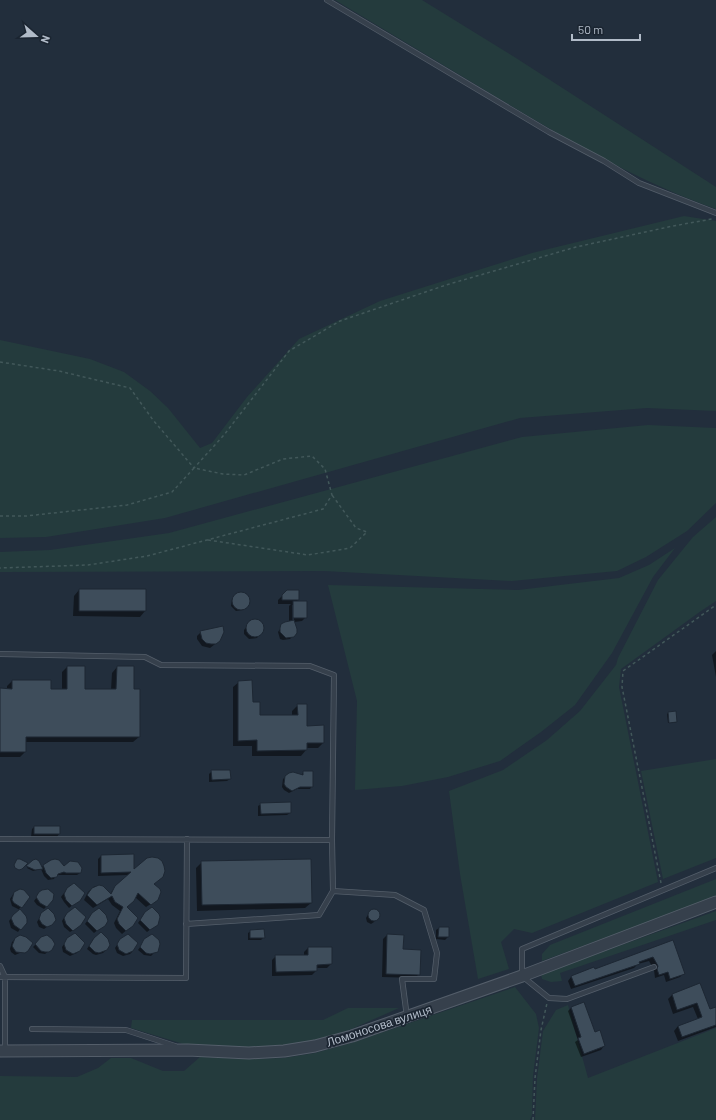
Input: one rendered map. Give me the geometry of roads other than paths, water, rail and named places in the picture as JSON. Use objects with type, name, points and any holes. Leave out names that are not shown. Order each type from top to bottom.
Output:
[{"type":"street","name":"Ломоносова вулиця","points":[[3,1051],[188,1050],[249,1053],[284,1051],[315,1046],[352,1036],[522,976],[716,902]]},
{"type":"lane","points":[[327,0],[549,132],[604,161],[639,183],[716,213]]},
{"type":"lane","points":[[0,654],[145,657],[161,665],[310,666],[334,675],[332,840],[333,891],[319,915],[186,924]]},
{"type":"lane","points":[[0,839],[332,840]]},
{"type":"lane","points":[[3,977],[186,978],[187,840]]},
{"type":"lane","points":[[654,968],[567,999],[549,998],[522,976],[522,949],[716,868]]},
{"type":"lane","points":[[333,891],[395,895],[424,910],[437,953],[434,979],[402,979],[407,1017]]},
{"type":"lane","points":[[0,966],[3,977],[3,1051]]},
{"type":"lane","points":[[32,1029],[126,1030],[188,1050]]}]
